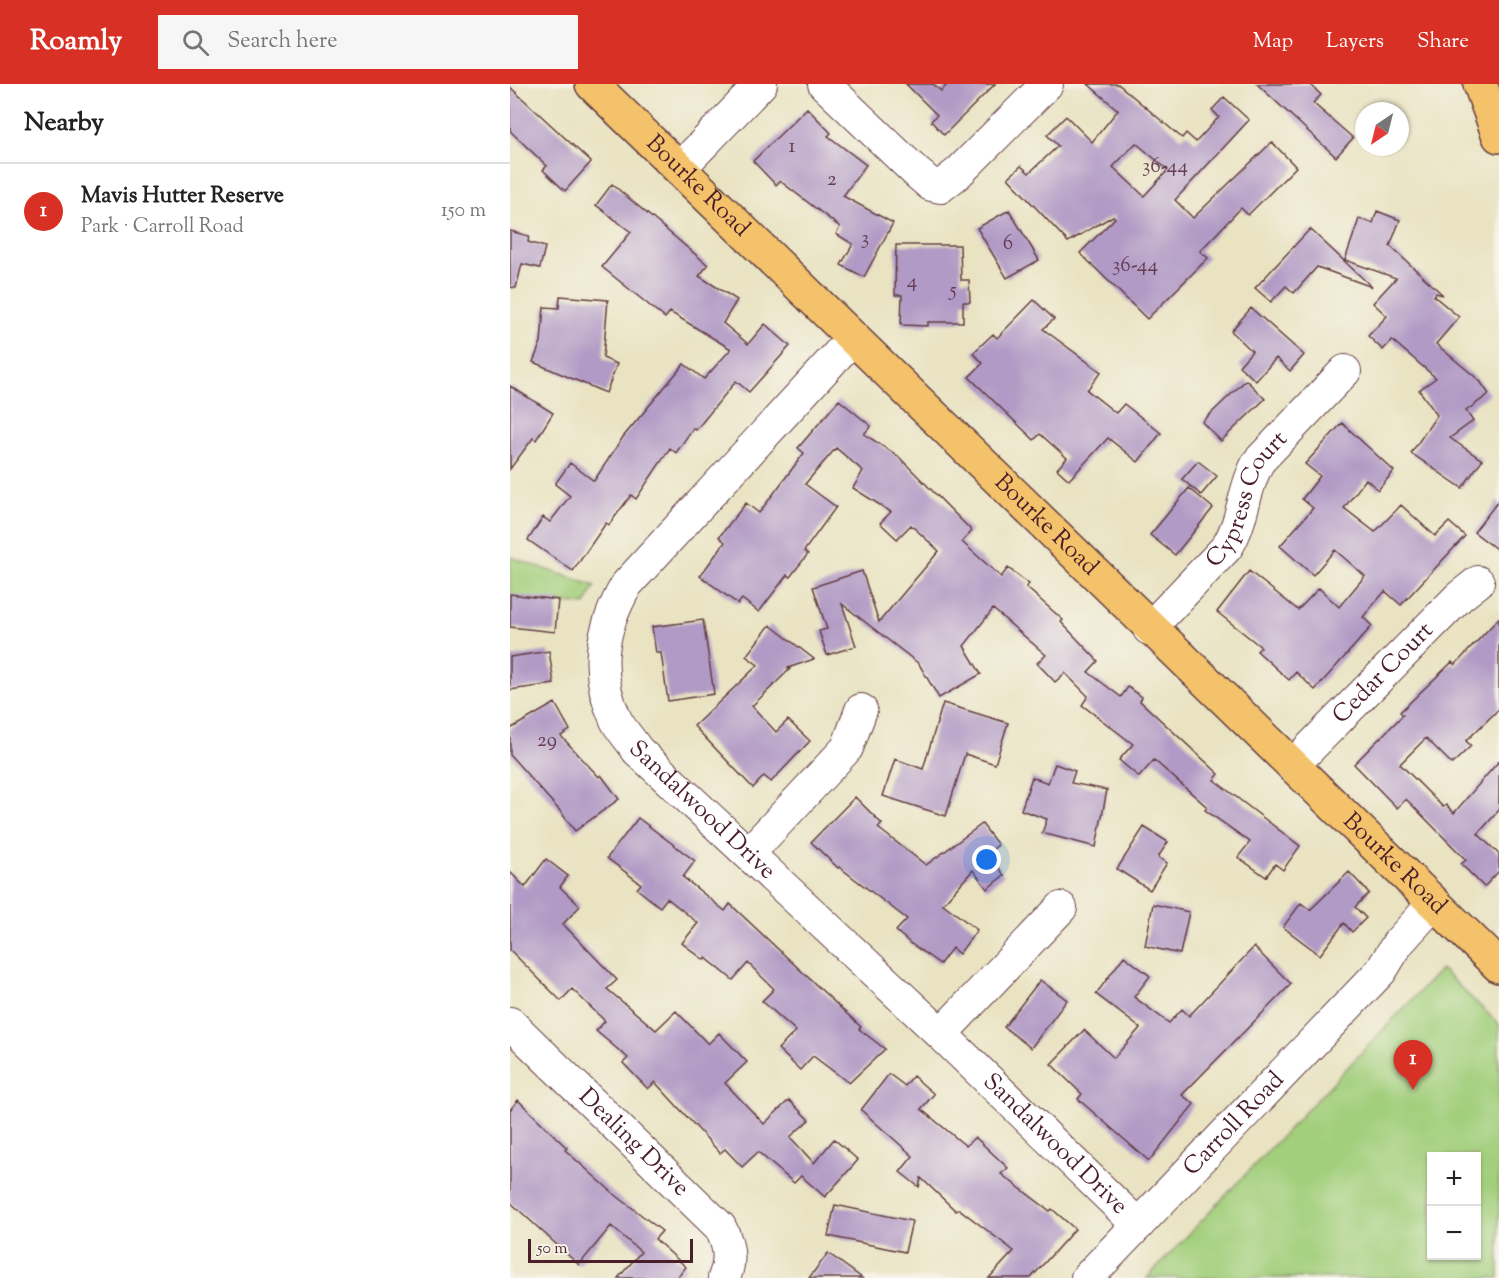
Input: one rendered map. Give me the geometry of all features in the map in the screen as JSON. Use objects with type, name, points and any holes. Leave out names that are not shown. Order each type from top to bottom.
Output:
[{"type":"main road","name":"Bourke Road","points":[[592,84],[1499,966]]},
{"type":"main road","points":[[1480,84],[1499,136]]},
{"type":"street","points":[[680,168],[761,84]]},
{"type":"street","points":[[824,84],[917,173],[931,185],[940,188],[1047,84]]},
{"type":"street","name":"Sandalwood Drive","points":[[853,338],[627,584],[615,606],[603,638],[604,678],[616,720],[637,750],[941,1034],[1138,1225]]},
{"type":"street","name":"Cypress Court","points":[[1149,628],[1227,547],[1236,533],[1249,478],[1259,460],[1345,371]]},
{"type":"street","name":"Cedar Court","points":[[1292,766],[1459,597],[1484,579]]},
{"type":"street","points":[[749,853],[847,748],[861,710]]},
{"type":"street","points":[[941,1034],[1061,908]]},
{"type":"street","name":"Carroll Road","points":[[1087,1278],[1381,971],[1403,958],[1440,909]]},
{"type":"street","name":"Dealing Drive","points":[[510,1023],[720,1227],[728,1247],[728,1269],[724,1278]]},
{"type":"green space","points":[[510,557],[595,586],[585,605],[510,597]]},
{"type":"green space","points":[[1441,969],[1499,1024],[1499,1278],[1147,1278]]},
{"type":"building","points":[[906,84],[933,84],[941,91],[948,84],[995,84],[944,135],[931,121],[937,115]]},
{"type":"building","points":[[1088,84],[1118,84],[1182,138],[1186,133],[1196,142],[1219,117],[1212,110],[1224,97],[1249,120],[1175,200],[1193,218],[1272,142],[1296,167],[1248,215],[1241,208],[1200,251],[1208,258],[1147,319],[1080,253],[1115,218],[1113,216],[1068,242],[1008,178],[1021,166],[1029,173],[1058,146],[1047,135],[1066,116],[1092,142],[1118,110]],"holes":[[[1136,143],[1168,170],[1144,196],[1113,167]]]},
{"type":"building","points":[[1257,84],[1310,84],[1321,95],[1313,103],[1353,138],[1336,157]]},
{"type":"building","points":[[510,87],[591,162],[565,191],[543,170],[547,166],[510,131]]},
{"type":"building","points":[[807,108],[831,133],[828,136],[866,165],[843,196],[893,223],[864,277],[841,265],[853,244],[836,234],[840,227],[780,181],[776,185],[753,161]]},
{"type":"building","points":[[612,184],[708,265],[699,276],[737,300],[723,323],[748,344],[765,324],[790,346],[749,392],[736,381],[696,430],[693,428],[676,453],[670,448],[636,499],[631,495],[609,525],[606,523],[573,571],[528,540],[543,517],[550,522],[570,496],[555,484],[570,463],[594,481],[623,437],[684,364],[704,379],[731,349],[670,312],[665,318],[602,267],[631,232],[596,205]]},
{"type":"building","points":[[1009,210],[1039,260],[1007,278],[977,228]]},
{"type":"building","points":[[1377,211],[1400,220],[1390,246],[1443,295],[1436,293],[1434,296],[1459,317],[1436,344],[1480,381],[1489,394],[1466,411],[1473,421],[1450,438],[1482,460],[1462,488],[1411,453],[1437,415],[1419,390],[1436,378],[1392,340],[1383,350],[1368,336],[1387,316],[1373,303],[1396,278],[1345,260],[1359,219],[1373,223]]},
{"type":"building","points":[[1310,229],[1372,287],[1317,267],[1294,293],[1286,286],[1271,302],[1255,288]]},
{"type":"building","points":[[510,231],[529,236],[528,242],[545,247],[540,268],[522,264],[516,288],[510,287]]},
{"type":"building","points":[[896,245],[960,245],[961,280],[969,280],[970,302],[963,302],[963,322],[928,322],[928,326],[901,325],[902,295],[895,295]]},
{"type":"building","points":[[560,296],[608,300],[603,358],[617,364],[606,393],[533,362],[541,342],[544,307],[559,308]]},
{"type":"building","points":[[1034,300],[1054,319],[1043,329],[1101,372],[1087,390],[1116,413],[1124,404],[1161,433],[1138,462],[1108,438],[1069,480],[1057,469],[1067,458],[1040,434],[1034,440],[969,377],[983,363],[973,353],[993,334],[997,338]]},
{"type":"building","points":[[1251,308],[1304,355],[1290,371],[1276,358],[1256,381],[1239,366],[1252,351],[1231,331]]},
{"type":"building","points":[[1246,380],[1265,399],[1221,441],[1202,422]]},
{"type":"building","points":[[510,386],[553,413],[536,440],[533,438],[510,469]]},
{"type":"building","points":[[839,400],[871,426],[864,434],[898,456],[972,531],[962,542],[1001,577],[1008,568],[1029,584],[1026,587],[1063,620],[1061,622],[1098,661],[1088,672],[1121,697],[1128,687],[1142,697],[1140,701],[1219,774],[1214,780],[1300,846],[1283,870],[1275,864],[1266,877],[1238,857],[1250,842],[1205,810],[1207,807],[1154,760],[1139,777],[1119,760],[1133,744],[1082,705],[1088,696],[1065,673],[1055,682],[1037,663],[1046,655],[993,609],[964,646],[981,674],[939,698],[919,664],[842,604],[856,646],[827,655],[819,631],[827,629],[813,587],[862,571],[879,622],[939,551],[911,525],[897,539],[880,523],[891,512],[853,488],[863,471],[836,448],[805,484],[836,507],[804,551],[808,554],[790,577],[787,575],[759,612],[742,599],[738,604],[700,576],[725,542],[719,537],[746,503],[759,513],[804,453],[798,448]]},
{"type":"building","points":[[1342,423],[1394,471],[1378,490],[1366,479],[1344,508],[1375,532],[1401,505],[1435,536],[1449,522],[1465,536],[1401,605],[1385,591],[1363,617],[1372,626],[1315,690],[1296,672],[1289,680],[1257,651],[1261,647],[1217,612],[1249,571],[1298,610],[1319,588],[1339,607],[1365,576],[1335,550],[1313,575],[1280,546],[1313,508],[1302,499],[1320,476],[1305,464]]},
{"type":"building","points":[[1198,461],[1217,476],[1201,495],[1182,479]]},
{"type":"building","points":[[1189,488],[1213,508],[1175,555],[1150,535]]},
{"type":"building","points":[[1499,500],[1499,551],[1474,532]]},
{"type":"building","points":[[510,594],[558,600],[555,632],[510,627]]},
{"type":"building","points":[[1499,618],[1499,709],[1466,741],[1471,746],[1452,764],[1426,738],[1400,764],[1443,807],[1446,805],[1454,813],[1499,761],[1499,810],[1478,834],[1499,854],[1499,871],[1484,887],[1461,864],[1466,860],[1406,799],[1397,808],[1354,764],[1403,715],[1400,712],[1452,662],[1455,665]]},
{"type":"building","points":[[703,620],[714,694],[668,701],[661,653],[656,653],[652,627]]},
{"type":"building","points":[[770,625],[814,659],[788,668],[790,669],[752,706],[776,732],[788,720],[810,741],[771,782],[764,776],[753,788],[694,726],[758,665],[746,656]]},
{"type":"building","points":[[549,651],[554,684],[510,690],[510,657]]},
{"type":"building","points":[[555,703],[570,730],[561,736],[599,777],[601,775],[619,799],[575,831],[510,755],[510,729]]},
{"type":"building","points":[[943,703],[1008,723],[995,764],[965,754],[946,816],[883,796],[895,759],[923,769]]},
{"type":"building","points":[[1055,764],[1075,771],[1071,783],[1107,790],[1096,847],[1042,833],[1047,819],[1021,810],[1032,777],[1048,783]]},
{"type":"building","points":[[855,797],[882,824],[878,828],[926,865],[982,824],[998,845],[988,853],[1004,875],[987,889],[973,870],[943,904],[977,930],[959,954],[952,948],[940,964],[910,943],[896,931],[907,919],[838,868],[811,842]]},
{"type":"building","points":[[638,818],[695,861],[683,877],[725,911],[730,904],[861,1027],[859,1029],[885,1049],[849,1083],[813,1056],[800,1070],[778,1049],[796,1031],[762,1001],[774,989],[748,963],[733,980],[706,958],[704,960],[682,943],[698,923],[667,898],[660,907],[637,889],[641,884],[607,858]]},
{"type":"building","points":[[1144,827],[1168,842],[1158,857],[1167,863],[1150,890],[1117,869]]},
{"type":"building","points":[[546,859],[568,876],[560,887],[580,906],[563,924],[617,980],[607,989],[656,1030],[676,1011],[708,1044],[719,1033],[747,1062],[725,1083],[764,1124],[789,1100],[809,1120],[790,1137],[814,1163],[834,1139],[858,1160],[825,1197],[801,1176],[794,1183],[758,1152],[742,1167],[725,1149],[720,1153],[655,1082],[648,1089],[623,1063],[628,1058],[596,1031],[605,1021],[572,989],[561,1001],[510,950],[510,872],[525,887]]},
{"type":"building","points":[[1349,872],[1369,893],[1355,907],[1366,918],[1352,932],[1344,923],[1320,955],[1283,927],[1301,903],[1310,910]]},
{"type":"building","points":[[1153,904],[1189,912],[1180,954],[1145,946]]},
{"type":"building","points":[[1254,947],[1291,984],[1182,1095],[1194,1104],[1149,1161],[1078,1099],[1082,1094],[1051,1064],[1084,1030],[1114,1058],[1140,1028],[1096,994],[1124,956],[1150,976],[1134,997],[1169,1023],[1182,1009],[1189,1016]]},
{"type":"building","points":[[1040,980],[1067,1000],[1031,1048],[1004,1027]]},
{"type":"building","points":[[889,1074],[905,1086],[913,1076],[934,1094],[921,1109],[966,1146],[975,1137],[1008,1168],[1001,1174],[1050,1211],[1052,1209],[1075,1229],[1031,1278],[989,1278],[1014,1251],[959,1209],[956,1211],[921,1178],[919,1187],[900,1172],[913,1156],[861,1110]]},
{"type":"building","points":[[518,1100],[567,1148],[565,1150],[613,1193],[662,1231],[655,1239],[686,1267],[677,1278],[618,1278],[641,1252],[611,1226],[579,1265],[510,1202],[510,1110]]},
{"type":"building","points":[[835,1205],[912,1221],[905,1252],[828,1236]]},
{"type":"building","points":[[828,1253],[862,1278],[809,1278]]},
{"type":"place","name":"Mavis Hutter Reserve","points":[[1413,1090]]}]
